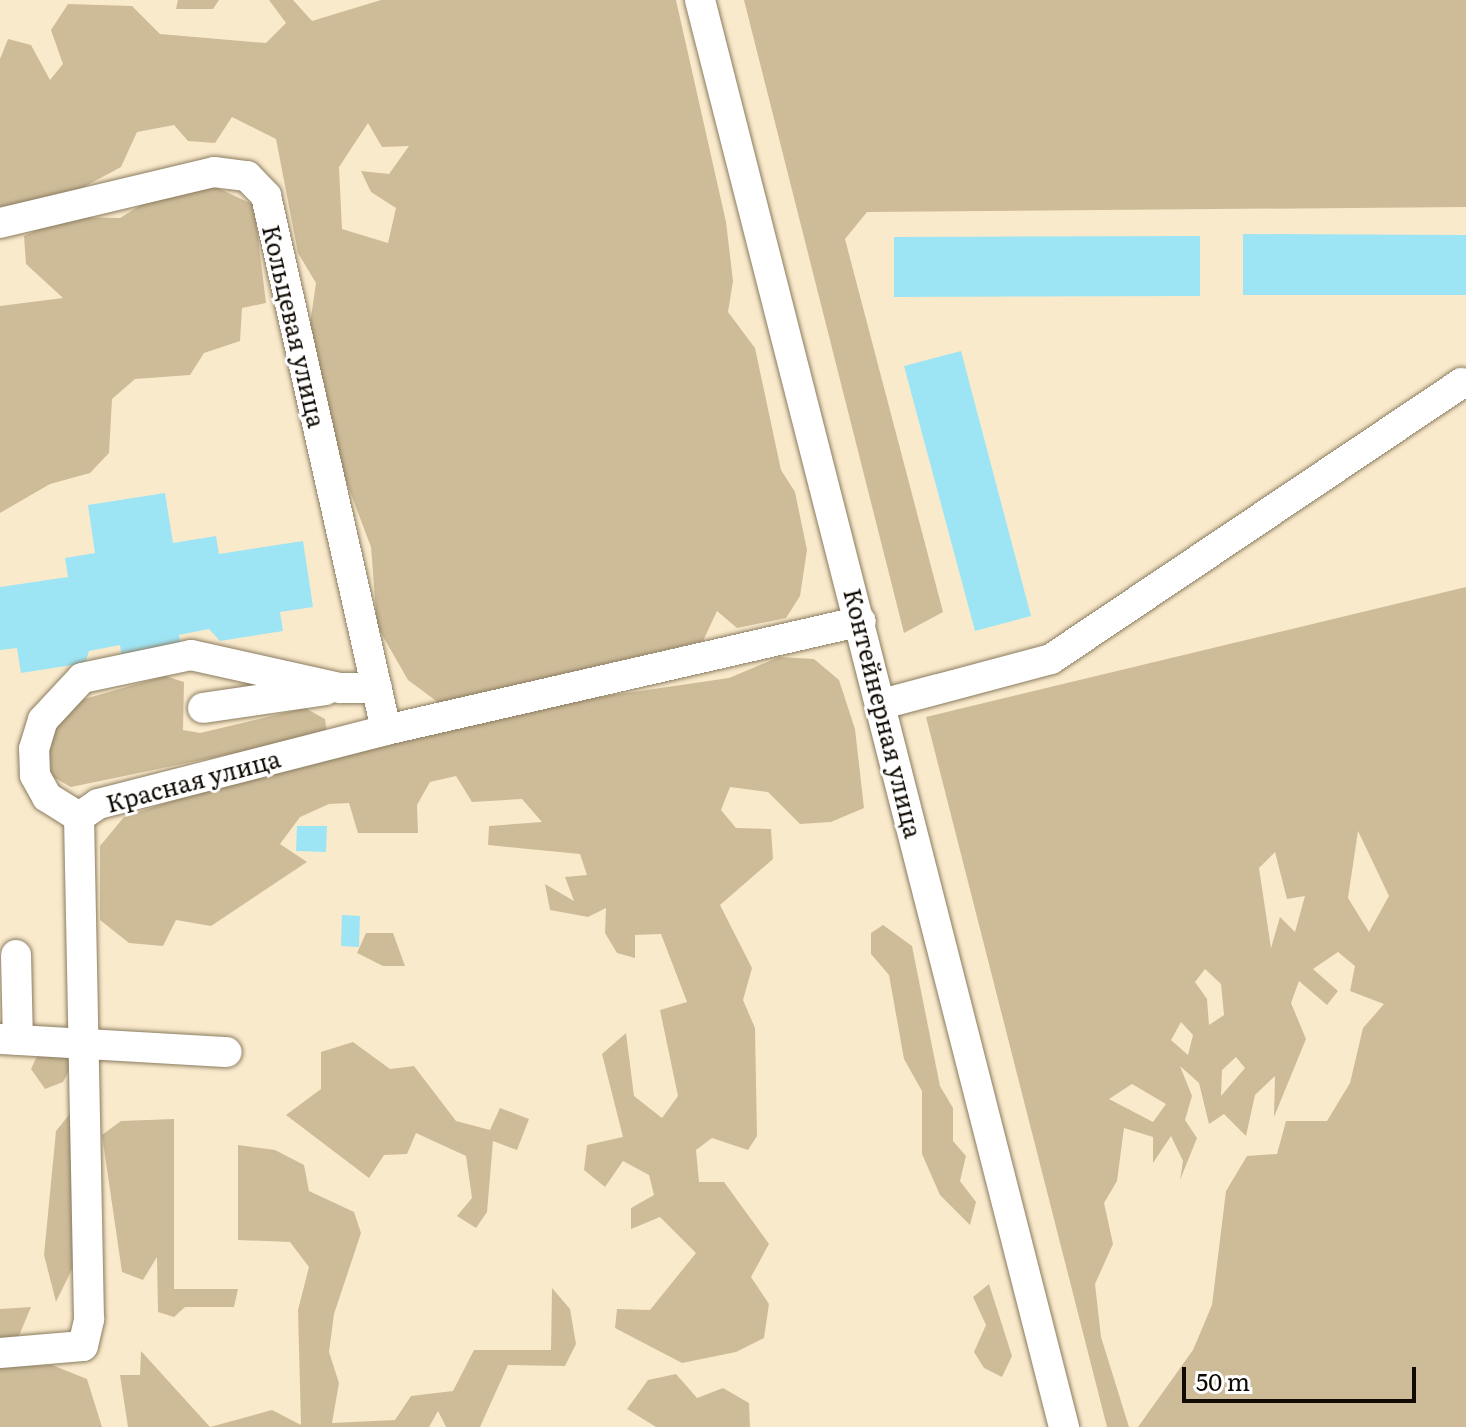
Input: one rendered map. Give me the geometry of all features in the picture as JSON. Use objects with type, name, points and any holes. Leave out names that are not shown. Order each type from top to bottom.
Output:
[{"type":"street","name":"Контейнерная улица","points":[[700,0],[861,621],[1064,1427]]},
{"type":"street","name":"Кольцевая улица","points":[[0,223],[214,172],[247,176],[266,196],[386,730]]},
{"type":"street","points":[[882,704],[1051,659],[1462,383]]},
{"type":"street","name":"Красная улица","points":[[0,1353],[83,1346],[89,1319],[79,817],[98,804],[386,730],[861,621]]},
{"type":"street","points":[[79,817],[47,797],[34,749],[43,720],[82,678],[191,655],[340,688]]},
{"type":"street","points":[[203,708],[340,688],[377,688]]},
{"type":"street","points":[[16,955],[9,1040],[84,1041],[227,1052]]},
{"type":"shaded area","points":[[178,0],[219,0],[213,9],[176,9]]},
{"type":"shaded area","points":[[269,0],[293,0],[312,21],[381,0],[676,0],[726,222],[733,281],[728,312],[755,348],[781,470],[795,492],[807,550],[800,596],[786,618],[737,628],[717,611],[703,641],[439,703],[408,680],[377,626],[371,547],[342,470],[310,324],[316,283],[298,253],[276,139],[232,117],[215,143],[188,141],[174,125],[137,132],[121,167],[65,197],[0,207],[0,59],[8,39],[31,45],[50,80],[63,64],[51,30],[68,4],[132,6],[160,34],[266,43],[286,23]],"holes":[[[368,123],[382,147],[409,146],[389,174],[361,171],[371,192],[396,208],[388,243],[342,229],[339,167]]]},
{"type":"shaded area","points":[[744,0],[1466,0],[1466,207],[867,212],[845,239],[943,612],[904,633]]},
{"type":"shaded area","points":[[207,183],[254,205],[266,303],[242,308],[240,341],[204,353],[190,375],[135,379],[112,399],[109,453],[90,473],[50,484],[0,513],[0,306],[63,298],[26,264],[24,236],[66,217],[120,218],[154,197]]},
{"type":"shaded area","points":[[1466,587],[1466,1427],[1138,1427],[1193,1350],[1212,1305],[1226,1191],[1247,1156],[1277,1154],[1286,1121],[1327,1121],[1350,1083],[1363,1028],[1384,1004],[1350,991],[1355,966],[1338,952],[1313,969],[1338,991],[1327,1005],[1299,981],[1291,1003],[1306,1039],[1274,1117],[1275,1076],[1255,1095],[1246,1136],[1224,1114],[1209,1124],[1199,1083],[1180,1066],[1192,1096],[1185,1120],[1197,1138],[1180,1180],[1183,1161],[1171,1136],[1153,1163],[1153,1137],[1124,1128],[1117,1181],[1104,1203],[1113,1244],[1095,1284],[1101,1337],[1129,1427],[1107,1427],[926,717]],"holes":[[[1358,831],[1389,896],[1369,932],[1348,898]],[[1275,852],[1287,899],[1305,896],[1295,932],[1280,917],[1271,948],[1259,868]],[[1205,969],[1221,984],[1224,1015],[1209,1025],[1207,999],[1195,982]],[[1181,1022],[1193,1035],[1188,1055],[1171,1040]],[[1236,1057],[1245,1068],[1221,1096],[1222,1070]],[[1132,1084],[1166,1104],[1153,1122],[1109,1099]]]},
{"type":"shaded area","points":[[779,657],[814,659],[839,680],[855,729],[864,808],[831,822],[800,824],[768,792],[730,787],[721,810],[736,828],[771,829],[773,859],[720,905],[752,968],[743,1000],[755,1028],[757,1136],[748,1150],[712,1138],[696,1150],[699,1182],[724,1182],[769,1244],[751,1277],[769,1304],[764,1338],[736,1352],[682,1363],[615,1328],[617,1309],[650,1310],[696,1253],[660,1217],[631,1229],[631,1208],[654,1195],[649,1175],[623,1161],[605,1187],[584,1170],[587,1145],[623,1137],[602,1054],[626,1033],[634,1096],[662,1118],[678,1096],[660,1010],[687,1002],[661,934],[635,935],[635,958],[617,953],[605,933],[606,908],[588,917],[550,910],[545,884],[574,901],[565,877],[587,875],[580,854],[488,845],[489,826],[542,822],[522,799],[472,802],[456,776],[430,782],[417,805],[418,833],[358,833],[349,803],[329,804],[300,817],[280,844],[307,862],[211,926],[176,920],[163,946],[129,943],[100,920],[100,846],[124,817],[223,784],[578,700],[729,678]]},
{"type":"shaded area","points":[[165,676],[184,682],[183,730],[200,733],[305,708],[325,719],[327,734],[71,787],[51,776],[49,744],[67,704]]},
{"type":"shaded area","points":[[883,925],[912,946],[940,1086],[953,1108],[953,1141],[966,1156],[960,1181],[976,1202],[970,1225],[940,1195],[922,1154],[922,1091],[904,1059],[889,975],[871,954],[871,933]]},
{"type":"shaded area","points":[[366,933],[393,933],[405,966],[383,966],[357,953]]},
{"type":"shaded area","points":[[353,1042],[390,1069],[414,1066],[456,1121],[490,1130],[500,1108],[529,1119],[517,1150],[493,1141],[487,1212],[476,1228],[457,1216],[472,1198],[466,1156],[416,1133],[407,1154],[384,1155],[369,1178],[286,1115],[321,1089],[321,1052]]},
{"type":"shaded area","points":[[38,1054],[75,1059],[63,1082],[45,1089],[31,1069]]},
{"type":"shaded area","points":[[73,1110],[74,1265],[56,1302],[44,1255],[56,1131]]},
{"type":"shaded area","points":[[174,1119],[174,1289],[238,1289],[234,1307],[185,1307],[174,1317],[158,1312],[157,1257],[143,1280],[122,1272],[102,1135],[121,1121]]},
{"type":"shaded area","points":[[238,1145],[275,1150],[304,1165],[309,1191],[354,1212],[361,1233],[334,1314],[329,1352],[339,1383],[332,1423],[395,1420],[411,1396],[453,1391],[474,1350],[551,1350],[552,1288],[570,1309],[576,1344],[565,1366],[508,1365],[480,1427],[446,1427],[438,1411],[429,1427],[210,1427],[272,1410],[301,1425],[298,1310],[309,1267],[290,1242],[238,1240]]},
{"type":"shaded area","points":[[989,1284],[1012,1356],[1002,1377],[984,1368],[974,1352],[986,1325],[973,1297]]},
{"type":"shaded area","points":[[31,1307],[18,1338],[0,1339],[0,1309]]},
{"type":"shaded area","points":[[141,1351],[210,1427],[128,1427],[120,1375],[140,1375]]},
{"type":"shaded area","points":[[52,1365],[87,1379],[102,1427],[0,1427],[0,1368]]},
{"type":"shaded area","points":[[676,1374],[697,1398],[723,1388],[749,1403],[750,1427],[656,1427],[627,1409],[648,1380]]},
{"type":"building","points":[[1243,234],[1466,235],[1466,295],[1243,295]]},
{"type":"building","points":[[1200,236],[1200,296],[894,297],[894,237]]},
{"type":"building","points":[[961,351],[1031,616],[975,631],[904,366]]},
{"type":"building","points":[[165,493],[173,543],[216,536],[219,554],[303,541],[313,607],[280,612],[283,631],[220,641],[209,629],[179,635],[182,654],[123,664],[120,645],[89,651],[85,663],[21,673],[17,648],[0,650],[0,587],[68,577],[65,558],[95,553],[88,505]]},
{"type":"building","points":[[297,826],[327,826],[326,852],[296,851]]},
{"type":"building","points":[[342,915],[360,916],[359,947],[341,946]]}]
